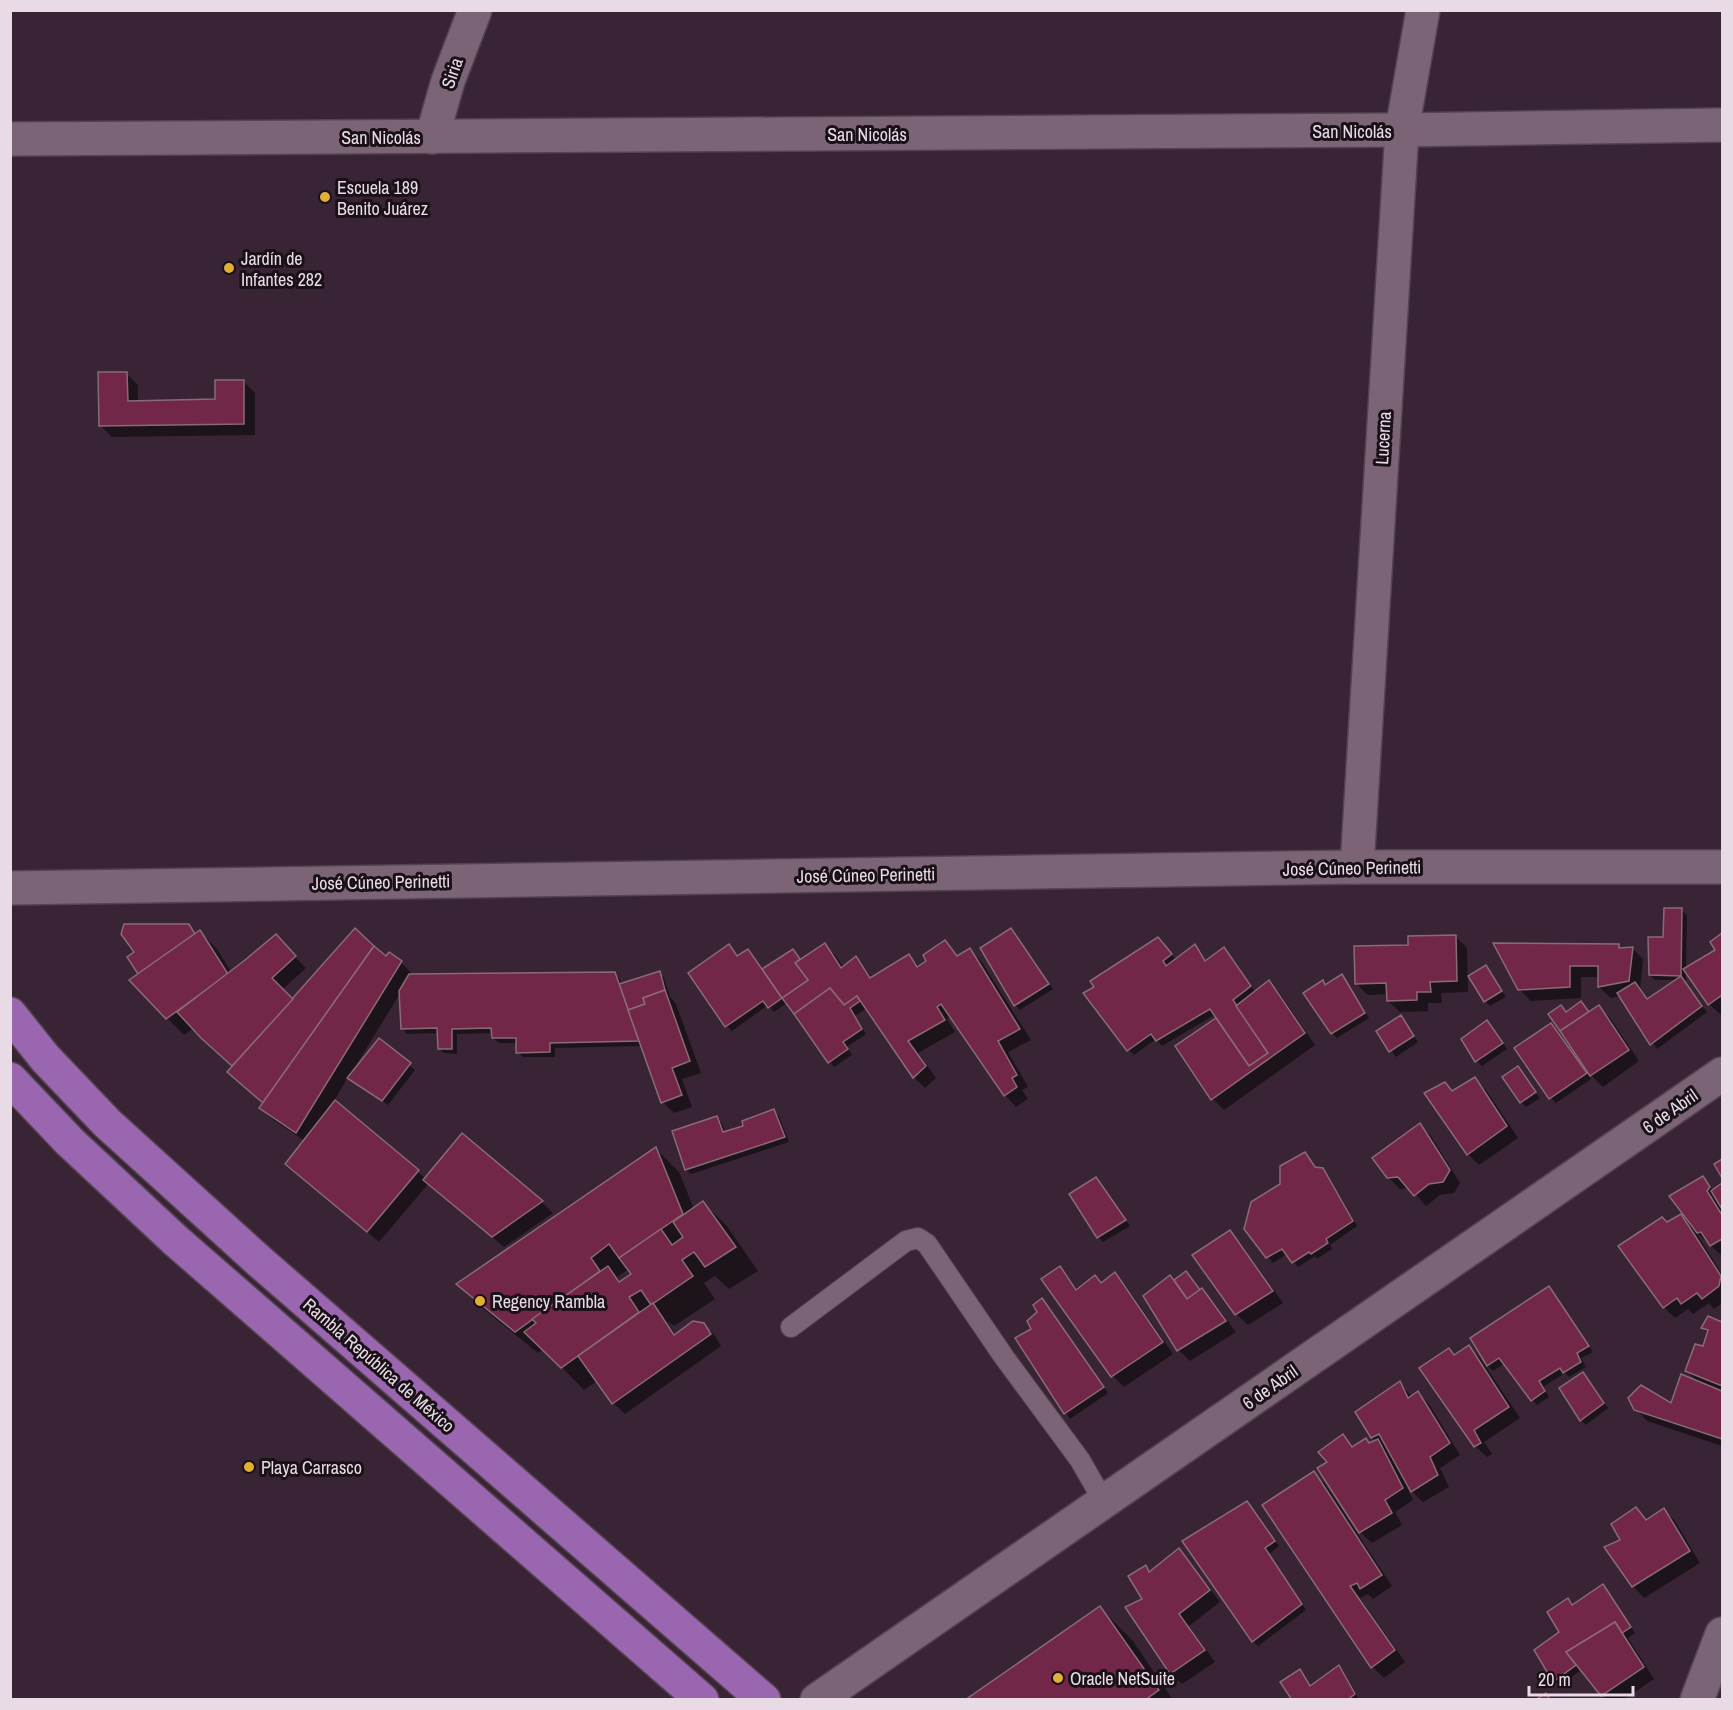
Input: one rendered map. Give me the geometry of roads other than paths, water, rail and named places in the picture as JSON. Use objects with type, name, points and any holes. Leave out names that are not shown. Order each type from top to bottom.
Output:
[{"type":"main road","name":"Rambla República de México","points":[[10,1014],[45,1058],[106,1123],[285,1284],[764,1700]]},
{"type":"main road","points":[[10,1079],[70,1142],[175,1240],[702,1700]]},
{"type":"street","name":"Siria","points":[[432,137],[448,81],[475,10]]},
{"type":"street","name":"Lucerna","points":[[1357,867],[1402,130],[1423,10]]},
{"type":"street","name":"San Nicolás","points":[[10,139],[1402,130],[1722,125]]},
{"type":"street","name":"José Cúneo Perinetti","points":[[10,888],[1357,867],[1722,867]]},
{"type":"street","name":"6 de Abril","points":[[817,1700],[1722,1074]]},
{"type":"street","points":[[1697,1700],[1722,1634]]},
{"type":"lane","points":[[791,1327],[906,1241],[918,1238],[927,1244],[1004,1357],[1080,1460],[1104,1502]]},
{"type":"place","name":"Escuela 189 Benito Juárez","points":[[325,197]]},
{"type":"place","name":"Jardín de Infantes 282","points":[[229,268]]},
{"type":"place","name":"Regency Rambla","points":[[480,1301]]},
{"type":"place","name":"Playa Carrasco","points":[[249,1467]]},
{"type":"place","name":"Oracle NetSuite","points":[[1058,1678]]}]
